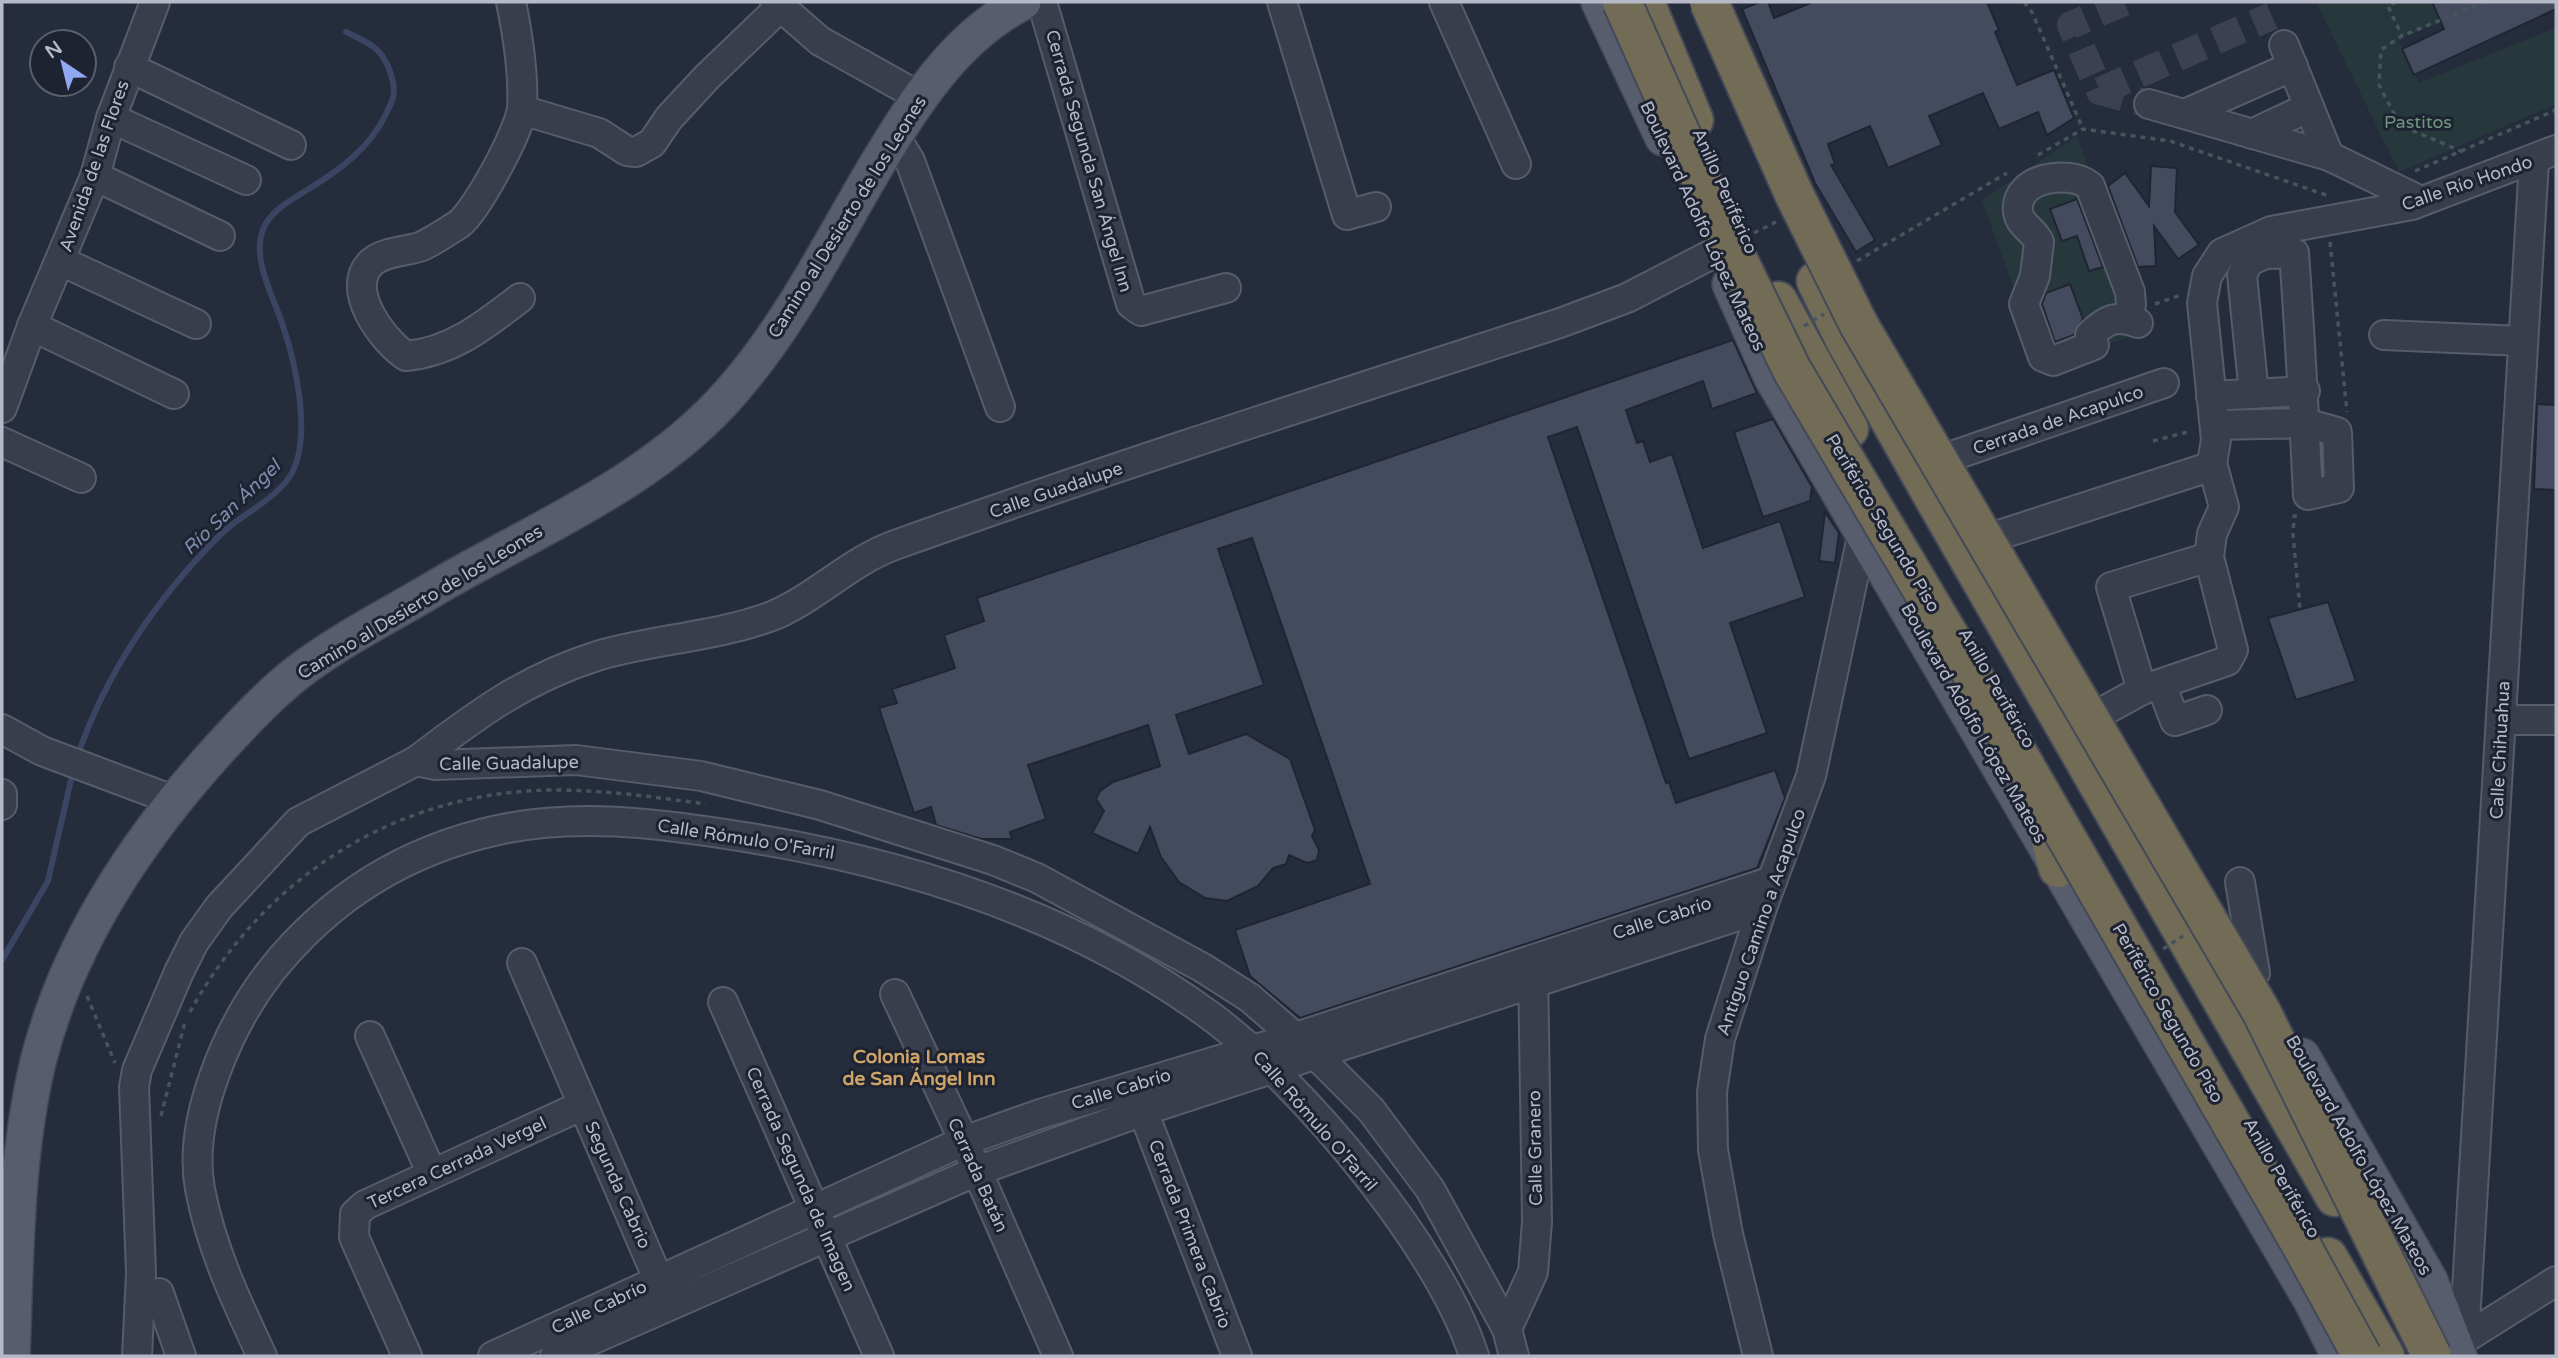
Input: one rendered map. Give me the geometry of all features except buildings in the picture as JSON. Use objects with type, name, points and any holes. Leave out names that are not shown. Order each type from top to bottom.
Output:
[{"type":"highway","name":"Periférico Segundo Piso","points":[[1622,2],[1725,233],[1792,370],[1996,715],[2300,1243],[2362,1356]]},
{"type":"highway","name":"Anillo Periférico","points":[[1645,2],[1733,237],[1811,364],[2385,1356]]},
{"type":"highway","name":"Anillo Periférico","points":[[1689,2],[1782,209],[1846,342],[2423,1356]]},
{"type":"highway","points":[[1709,2],[1794,194],[1859,325],[2261,1011],[2457,1352]]},
{"type":"highway","points":[[1709,176],[1733,237]]},
{"type":"highway","points":[[1988,591],[2096,702]]},
{"type":"highway","points":[[2020,727],[2058,867]]},
{"type":"main road","name":"Boulevard Adolfo López Mateos","points":[[1599,2],[1733,237],[1772,378],[2311,1300],[2339,1356]]},
{"type":"main road","name":"Boulevard Adolfo López Mateos","points":[[1724,2],[1810,207],[1952,456],[2255,973],[2430,1281],[2457,1352]]},
{"type":"main road","name":"Camino al Desierto de los Leones","points":[[12,1356],[22,1156],[38,1063],[73,960],[119,877],[173,800],[248,718],[298,673],[396,612],[595,499],[684,441],[732,392],[775,336],[920,97],[973,35],[1010,5]]},
{"type":"street","name":"Avenida de las Flores","points":[[2,408],[32,326],[95,176],[111,118],[155,2]]},
{"type":"street","points":[[511,2],[520,48],[522,110],[484,195],[461,222],[422,246],[373,262],[364,274],[363,295],[372,321],[391,346],[406,356],[448,347],[485,325],[520,298]]},
{"type":"street","name":"Cerrada Segunda San Ángel Inn","points":[[1042,2],[1131,304],[1141,311],[1226,288]]},
{"type":"street","points":[[1282,2],[1346,215],[1376,207]]},
{"type":"street","points":[[1444,2],[1516,164]]},
{"type":"street","points":[[522,110],[599,133],[627,151],[636,152],[652,143],[670,118],[707,77],[777,5],[820,41],[920,97]]},
{"type":"street","points":[[2187,113],[2288,56],[2329,156]]},
{"type":"street","points":[[129,67],[290,145]]},
{"type":"street","points":[[2149,104],[2329,156],[2421,201]]},
{"type":"street","points":[[2252,134],[2309,107]]},
{"type":"street","points":[[111,118],[246,180]]},
{"type":"street","points":[[895,136],[910,161],[1000,407]]},
{"type":"street","name":"Calle Chihuahua","points":[[2457,1352],[2502,720],[2522,341],[2545,155]]},
{"type":"street","name":"Calle Río Hondo","points":[[2209,557],[2213,534],[2224,507],[2212,463],[2215,425],[2202,303],[2203,288],[2215,259],[2230,247],[2271,231],[2377,213],[2421,201],[2545,155]]},
{"type":"street","points":[[95,176],[220,236]]},
{"type":"street","points":[[2070,177],[2090,186],[2130,292],[2132,321],[2114,318],[2104,322],[2090,335],[2094,345],[2053,361],[2043,357],[2024,304],[2035,276],[2039,242],[2023,224],[2018,210],[2022,195],[2034,184],[2050,178],[2070,177]]},
{"type":"street","name":"Calle Guadalupe","points":[[137,1356],[141,1273],[132,1108],[138,1070],[194,942],[219,907],[299,822],[416,761],[518,688],[558,671],[598,656],[736,627],[774,615],[808,596],[844,569],[892,546],[1122,466],[1560,323],[1627,298],[1733,237]]},
{"type":"street","points":[[2215,425],[2305,423],[2294,253],[2266,254],[2249,261],[2242,275],[2254,394]]},
{"type":"street","points":[[61,261],[196,324]]},
{"type":"street","points":[[32,326],[174,394]]},
{"type":"street","points":[[2384,335],[2522,341]]},
{"type":"street","name":"Cerrada de Acapulco","points":[[1952,456],[2164,383]]},
{"type":"street","points":[[2211,396],[2305,391]]},
{"type":"street","points":[[2,442],[82,478]]},
{"type":"street","points":[[1999,535],[2206,468],[2212,463]]},
{"type":"street","name":"Antiguo Camino a Acapulco","points":[[1758,1356],[1728,1234],[1713,1150],[1712,1092],[1720,1039],[1762,908],[1811,776],[1863,532]]},
{"type":"street","points":[[2096,702],[2151,687],[2227,661],[2233,650],[2209,557],[2111,587],[2151,687],[2175,721],[2207,710]]},
{"type":"street","points":[[2502,720],[2556,720]]},
{"type":"street","points":[[2,729],[76,765],[173,800]]},
{"type":"street","name":"Calle Guadalupe","points":[[416,761],[436,765],[576,760],[701,776],[820,804],[993,860],[1037,878],[1203,968],[1250,998],[1296,1037]]},
{"type":"street","points":[[2,794],[2,805]]},
{"type":"street","name":"Calle Rómulo O'Farril","points":[[262,1356],[213,1243],[198,1184],[200,1140],[209,1093],[222,1056],[250,997],[297,938],[355,890],[383,872],[427,851],[498,830],[589,819],[678,826],[814,847],[964,888],[1093,945],[1208,1014],[1272,1070],[1324,1126],[1401,1220],[1442,1284],[1474,1356]]},
{"type":"street","name":"Calle Cabrío","points":[[493,1356],[826,1235],[977,1171],[1143,1111],[1317,1056],[1772,881]]},
{"type":"street","points":[[2240,883],[2255,973]]},
{"type":"street","name":"Calle Cabrío","points":[[555,1356],[814,1208],[964,1141],[1040,1114],[1251,1049],[1762,908]]},
{"type":"street","name":"Segunda Cabrio","points":[[522,963],[664,1292]]},
{"type":"street","name":"Calle Granero","points":[[1507,1329],[1533,1272],[1537,1222],[1533,972]]},
{"type":"street","name":"Cerrada Batán","points":[[895,994],[964,1141],[1058,1356]]},
{"type":"street","name":"Cerrada Segunda de Imagen","points":[[723,1002],[879,1356]]},
{"type":"street","points":[[370,1035],[432,1174]]},
{"type":"street","points":[[1296,1037],[1371,1110],[1430,1189],[1507,1329],[1514,1356]]},
{"type":"street","name":"Tercera Cerrada Vergel","points":[[407,1356],[355,1237],[355,1214],[365,1205],[583,1105]]},
{"type":"street","name":"Cerrada Primera Cabrio","points":[[1143,1111],[1237,1356]]},
{"type":"street","points":[[2457,1352],[2556,1282]]},
{"type":"street","points":[[159,1293],[181,1356]]},
{"type":"path","points":[[2024,2],[2083,129]]},
{"type":"path","points":[[2396,2],[2387,4],[2402,36]]},
{"type":"path","points":[[2463,152],[2400,125],[2379,85],[2381,50],[2402,36],[2484,2]]},
{"type":"path","points":[[2410,173],[2556,110]]},
{"type":"path","points":[[1733,237],[1782,219]]},
{"type":"path","points":[[1793,332],[1829,311]]},
{"type":"path","points":[[2153,441],[2215,425]]},
{"type":"path","points":[[160,1124],[161,1110],[187,1018],[211,973],[247,928],[295,882],[348,846],[394,821],[450,804],[505,793],[552,790],[619,792],[716,805]]},
{"type":"path","points":[[2157,953],[2189,932]]},
{"type":"path","points":[[73,960],[132,1108]]},
{"type":"green space","name":"Pastitos","points":[[2316,2],[2435,2],[2444,20],[2398,40],[2419,83],[2555,28],[2556,104],[2399,172]]},
{"type":"green space","points":[[2077,136],[2149,330],[2042,367],[1982,200]]},
{"type":"waterway","name":"Río San Ángel","points":[[77,758],[103,696],[136,637],[156,609],[222,533],[270,497],[293,471],[301,438],[300,399],[288,342],[261,263],[261,237],[265,225],[279,208],[332,174],[362,148],[378,128],[391,103],[394,91],[387,63],[371,45],[346,32]]},
{"type":"waterway","name":"Río San Ángel","points":[[2,960],[48,881],[73,771]]},
{"type":"tunnel","points":[[2124,2],[2071,25],[2100,91],[2149,104]]},
{"type":"tunnel","points":[[2100,91],[2272,16]]},
{"type":"district","name":"Colonia Lomas de San Ángel Inn","points":[[919,1067]]}]
